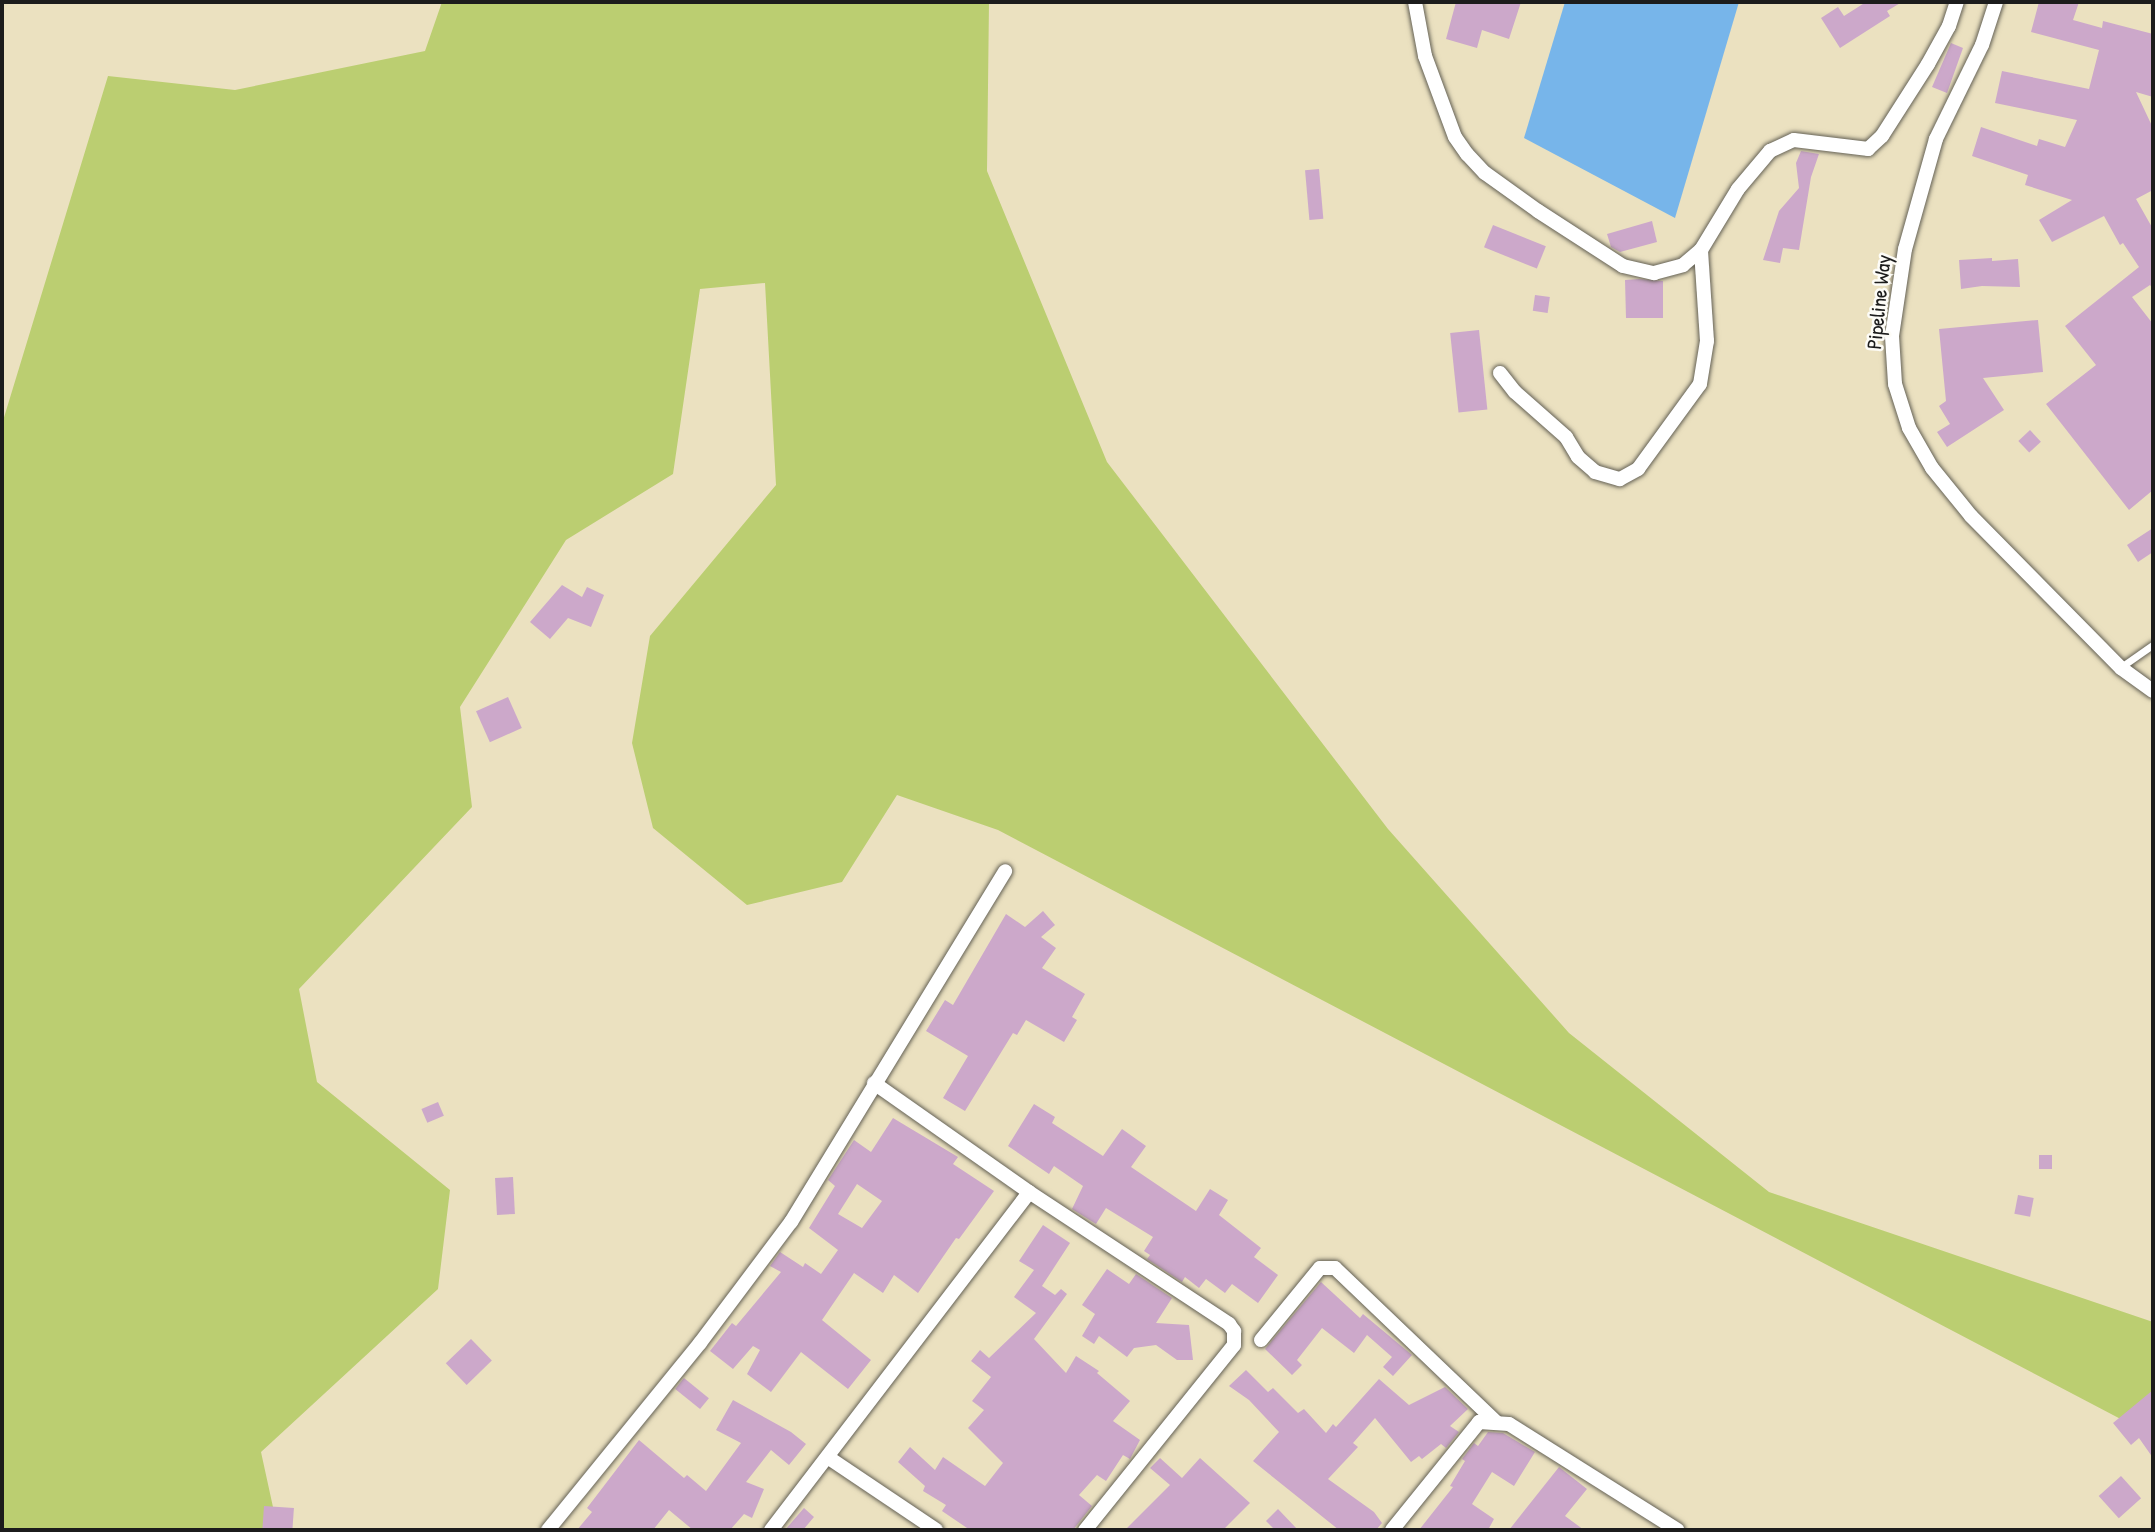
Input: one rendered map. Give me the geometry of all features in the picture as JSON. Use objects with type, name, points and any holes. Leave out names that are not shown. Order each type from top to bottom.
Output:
[{"type":"street","points":[[1415,2],[1425,55],[1455,137],[1485,173],[1623,266],[1654,273],[1684,265],[1701,250],[1738,189],[1770,151],[1794,140],[1868,149],[1882,136],[1944,36],[1957,2]]},
{"type":"street","name":"Pipeline Way","points":[[1996,2],[1982,46],[1937,139],[1905,249],[1892,336],[1895,384],[1909,428],[1932,468],[1971,516],[2121,668],[2153,691]]},
{"type":"street","points":[[1500,373],[1515,392],[1566,437],[1578,457],[1595,472],[1620,479],[1638,469],[1700,384],[1707,341],[1701,250]]},
{"type":"street","points":[[548,1530],[700,1343],[791,1222],[1005,870]]},
{"type":"street","points":[[874,1083],[1029,1192],[1229,1324],[1235,1338],[1234,1345],[1084,1530]]},
{"type":"street","points":[[771,1530],[829,1458],[1029,1192]]},
{"type":"street","points":[[1261,1340],[1320,1268],[1335,1268],[1496,1422]]},
{"type":"street","points":[[1392,1530],[1479,1422],[1509,1424],[1677,1530]]},
{"type":"street","points":[[829,1458],[936,1530]]},
{"type":"lane","points":[[2121,668],[2153,645]]},
{"type":"green space","points":[[442,2],[989,2],[987,171],[1107,462],[1388,829],[1569,1033],[1769,1192],[2153,1322],[2153,1436],[998,830],[897,795],[842,882],[747,905],[653,828],[632,743],[650,636],[776,485],[765,283],[700,289],[673,474],[566,540],[460,707],[472,807],[299,989],[317,1082],[450,1190],[438,1289],[261,1452],[278,1530],[2,1530],[2,424],[108,76],[235,90],[425,51]]},
{"type":"water","points":[[1565,2],[1739,2],[1675,218],[1524,138]]},
{"type":"building","points":[[1456,2],[1521,2],[1509,39],[1482,30],[1477,48],[1446,39]]},
{"type":"building","points":[[1866,2],[1902,2],[1887,11],[1890,16],[1840,48],[1821,18],[1838,7],[1844,16]]},
{"type":"building","points":[[2039,2],[2079,2],[2073,20],[2102,28],[2103,21],[2153,34],[2153,97],[2136,92],[2153,128],[2153,190],[2136,199],[2153,229],[2153,289],[2150,285],[2132,297],[2153,324],[2153,490],[2129,510],[2046,404],[2096,365],[2065,326],[2139,267],[2123,243],[2120,245],[2104,216],[2052,242],[2039,220],[2072,200],[2025,185],[2028,175],[1972,156],[1981,127],[2037,146],[2039,139],[2065,147],[2077,120],[1995,103],[2002,71],[2089,89],[2099,50],[2031,32]]},
{"type":"building","points":[[1951,43],[1963,48],[1947,93],[1932,87]]},
{"type":"building","points":[[1801,151],[1819,154],[1811,177],[1799,250],[1783,248],[1780,263],[1763,260],[1779,211],[1799,188],[1796,163]]},
{"type":"building","points":[[1319,169],[1323,219],[1309,220],[1305,170]]},
{"type":"building","points":[[1652,221],[1657,242],[1620,252],[1611,247],[1607,234]]},
{"type":"building","points":[[1493,225],[1546,246],[1537,269],[1484,247]]},
{"type":"building","points":[[1992,258],[1992,261],[2018,259],[2020,287],[1982,286],[1961,289],[1959,260]]},
{"type":"building","points":[[1625,280],[1663,281],[1663,318],[1626,318]]},
{"type":"building","points":[[1535,295],[1550,297],[1548,313],[1533,311]]},
{"type":"building","points":[[2038,320],[2043,372],[1983,378],[2004,410],[1947,447],[1937,432],[1950,424],[1939,406],[1946,401],[1939,329]]},
{"type":"building","points":[[1479,330],[1487,410],[1459,413],[1450,333]]},
{"type":"building","points":[[2030,430],[2041,442],[2029,453],[2018,441]]},
{"type":"building","points":[[2153,528],[2153,552],[2138,562],[2127,545]]},
{"type":"building","points":[[562,585],[582,597],[587,587],[604,595],[591,627],[568,618],[550,639],[530,622]]},
{"type":"building","points":[[508,697],[522,728],[490,742],[476,711]]},
{"type":"building","points":[[1043,911],[1055,925],[1041,937],[1056,948],[1042,968],[1085,994],[1072,1017],[1077,1020],[1064,1042],[1026,1020],[1017,1035],[1013,1033],[965,1111],[943,1098],[968,1056],[926,1031],[945,1000],[953,1005],[1006,914],[1025,927]]},
{"type":"building","points":[[438,1102],[444,1116],[427,1123],[421,1109]]},
{"type":"building","points":[[1034,1104],[1055,1117],[1052,1123],[1103,1156],[1122,1129],[1146,1146],[1131,1167],[1196,1211],[1210,1189],[1228,1200],[1219,1215],[1261,1248],[1254,1257],[1278,1275],[1258,1303],[1232,1284],[1225,1293],[1206,1279],[1199,1288],[1185,1277],[1182,1282],[1147,1259],[1150,1255],[1144,1251],[1153,1237],[1106,1208],[1096,1224],[1072,1209],[1083,1186],[1054,1166],[1049,1174],[1008,1146]]},
{"type":"building","points":[[893,1118],[958,1157],[953,1164],[994,1191],[959,1239],[956,1238],[918,1293],[894,1275],[883,1293],[854,1273],[822,1320],[871,1360],[848,1389],[801,1352],[771,1392],[747,1374],[760,1350],[753,1346],[733,1369],[710,1351],[732,1323],[736,1326],[781,1272],[770,1266],[780,1252],[803,1267],[805,1263],[821,1274],[838,1250],[809,1228],[835,1186],[828,1180],[854,1140],[871,1152]],"holes":[[[857,1184],[882,1201],[862,1228],[838,1214]]]},
{"type":"building","points":[[2039,1155],[2052,1155],[2052,1169],[2039,1169]]},
{"type":"building","points":[[513,1177],[515,1214],[497,1215],[495,1178]]},
{"type":"building","points":[[2018,1195],[2034,1198],[2030,1217],[2014,1214]]},
{"type":"building","points":[[1043,1225],[1070,1243],[1042,1286],[1055,1295],[1061,1289],[1067,1294],[1034,1339],[1066,1373],[1076,1356],[1099,1371],[1097,1373],[1130,1401],[1113,1421],[1140,1440],[1130,1459],[1123,1455],[1106,1481],[1097,1475],[1079,1495],[1092,1506],[1073,1530],[970,1530],[942,1511],[946,1505],[923,1491],[925,1486],[898,1462],[910,1447],[935,1470],[943,1457],[985,1486],[1003,1463],[968,1428],[984,1410],[972,1401],[991,1377],[971,1361],[980,1350],[989,1358],[1036,1313],[1014,1297],[1034,1270],[1019,1261]]},
{"type":"building","points":[[1107,1269],[1129,1284],[1136,1274],[1172,1298],[1156,1323],[1189,1325],[1193,1360],[1177,1360],[1156,1345],[1134,1348],[1127,1357],[1099,1336],[1094,1344],[1082,1336],[1095,1314],[1082,1305]]},
{"type":"building","points":[[1321,1282],[1360,1318],[1363,1314],[1412,1355],[1393,1376],[1383,1367],[1392,1357],[1367,1335],[1354,1353],[1322,1328],[1297,1360],[1302,1365],[1292,1375],[1265,1349]]},
{"type":"building","points":[[471,1339],[492,1361],[467,1385],[446,1363]]},
{"type":"building","points":[[1246,1370],[1268,1392],[1273,1388],[1298,1413],[1304,1409],[1326,1433],[1333,1424],[1336,1427],[1379,1379],[1409,1405],[1445,1387],[1468,1409],[1450,1426],[1459,1432],[1446,1448],[1441,1444],[1422,1459],[1419,1456],[1411,1462],[1375,1418],[1353,1443],[1358,1447],[1328,1479],[1374,1512],[1382,1523],[1376,1530],[1339,1530],[1253,1461],[1279,1432],[1249,1400],[1229,1386]]},
{"type":"building","points":[[684,1378],[709,1398],[700,1409],[675,1389]]},
{"type":"building","points":[[2153,1390],[2153,1458],[2139,1438],[2131,1445],[2113,1423]]},
{"type":"building","points":[[733,1400],[791,1432],[806,1444],[789,1465],[771,1450],[746,1482],[764,1489],[752,1518],[744,1514],[730,1530],[693,1530],[669,1510],[653,1530],[577,1530],[592,1512],[587,1508],[639,1440],[684,1478],[687,1475],[706,1491],[741,1443],[716,1430]]},
{"type":"building","points":[[1488,1432],[1503,1433],[1535,1452],[1514,1486],[1492,1472],[1472,1504],[1494,1519],[1488,1530],[1419,1530],[1453,1487],[1450,1486],[1465,1461],[1462,1459],[1474,1443],[1478,1446]]},
{"type":"building","points":[[1160,1458],[1182,1478],[1200,1458],[1250,1503],[1223,1530],[1125,1530],[1170,1485],[1150,1468]]},
{"type":"building","points":[[1559,1467],[1587,1489],[1565,1516],[1584,1530],[1509,1530]]},
{"type":"building","points":[[2121,1476],[2141,1498],[2119,1518],[2099,1496]]},
{"type":"building","points":[[264,1506],[294,1508],[292,1530],[262,1529]]},
{"type":"building","points":[[804,1508],[814,1517],[803,1530],[785,1530]]},
{"type":"building","points":[[1278,1509],[1298,1530],[1275,1530],[1266,1521]]}]
